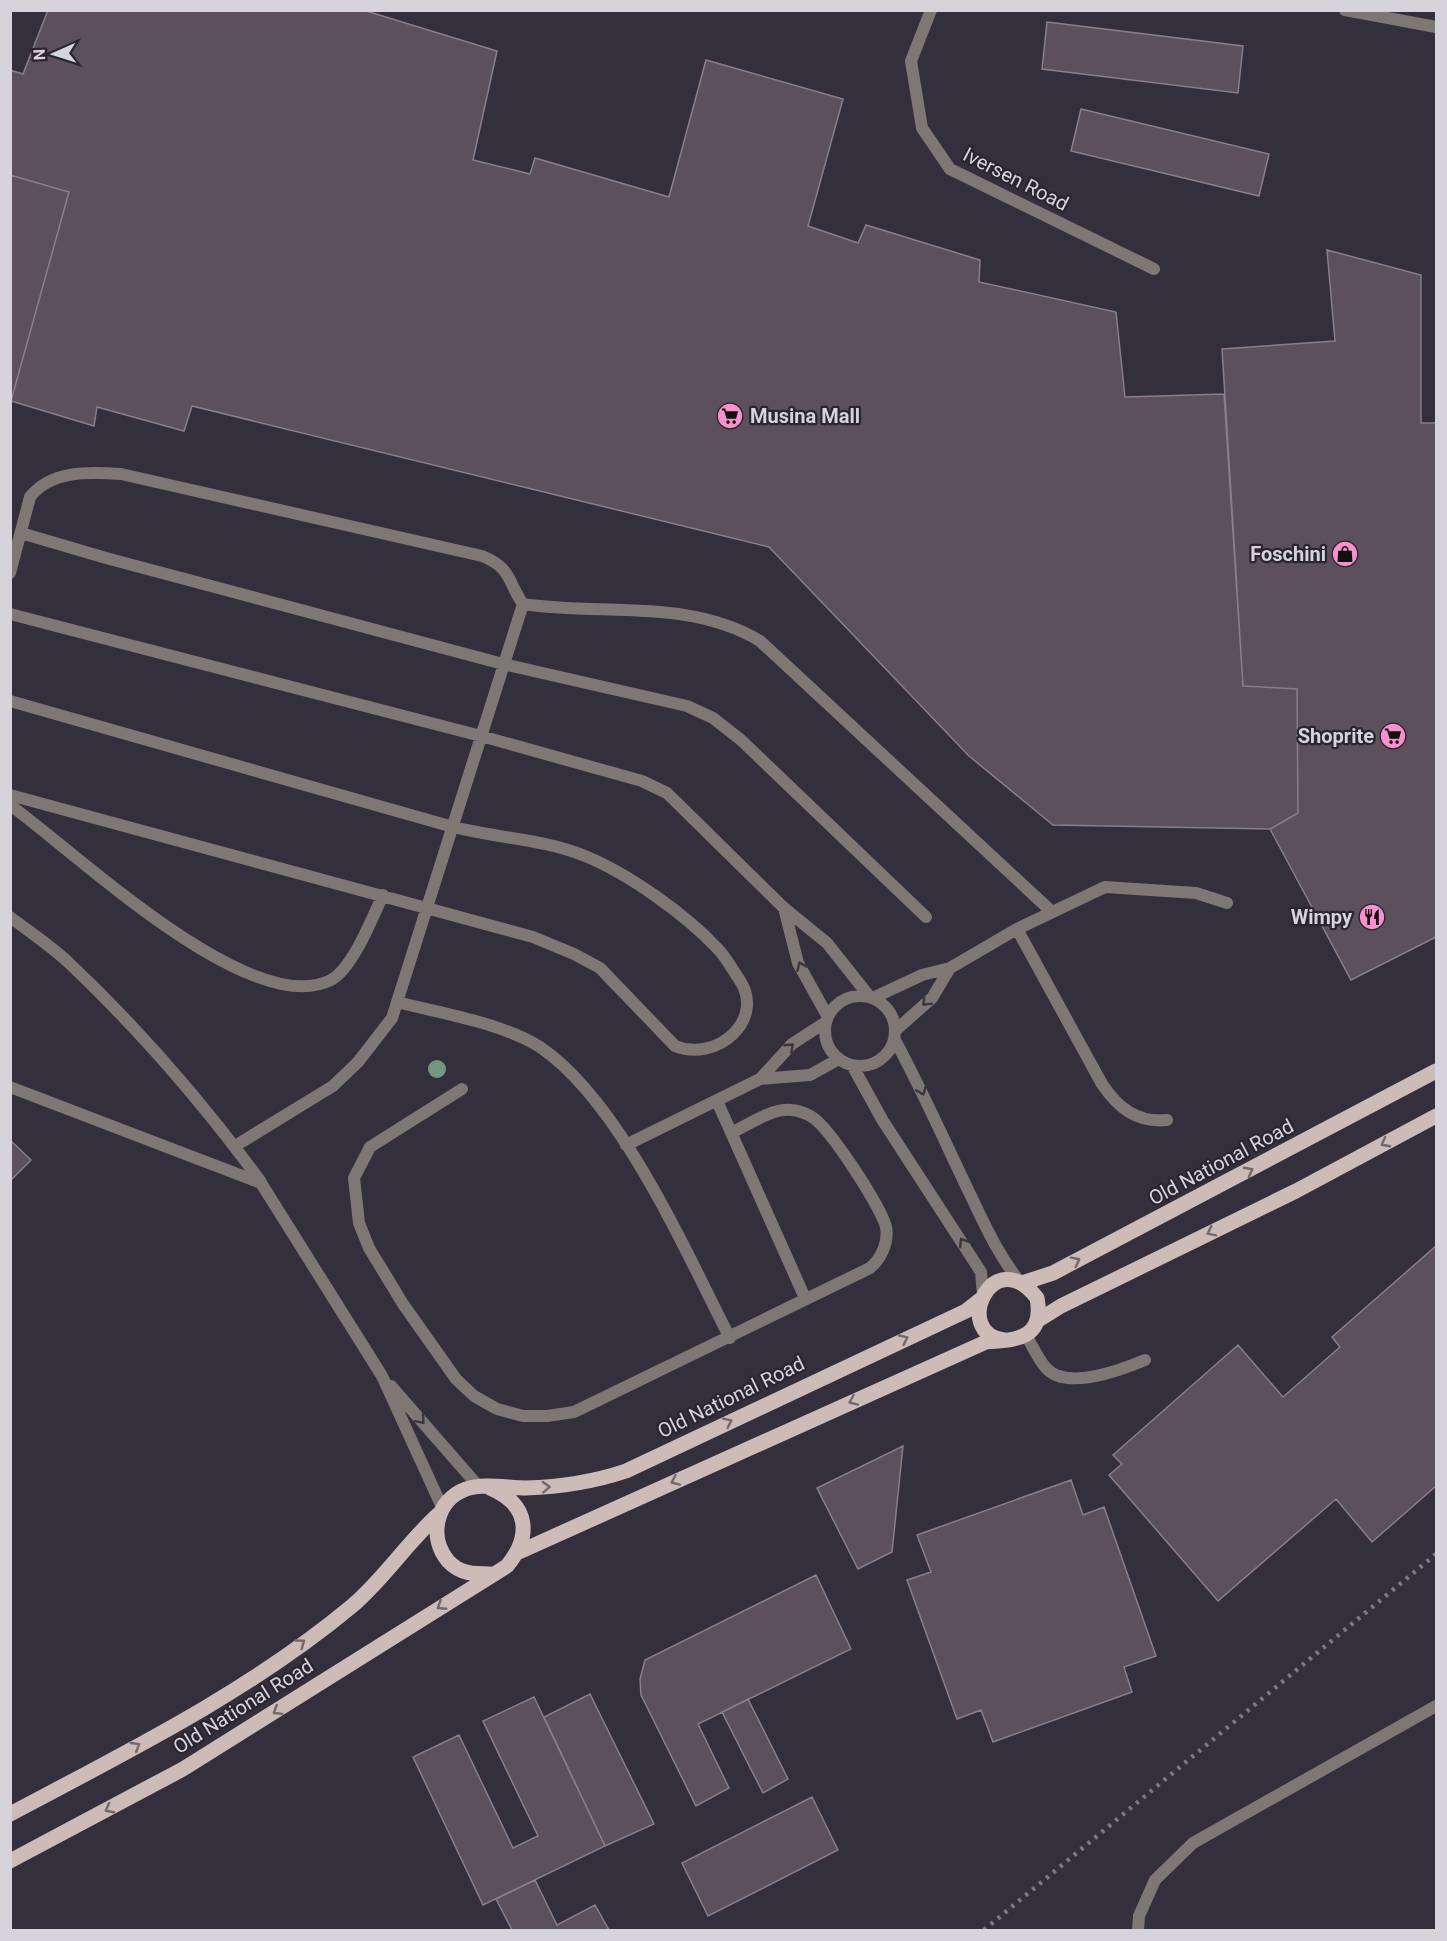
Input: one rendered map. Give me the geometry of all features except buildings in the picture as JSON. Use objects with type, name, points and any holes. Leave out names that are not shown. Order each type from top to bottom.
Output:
[{"type":"main road","name":"Old National Road","points":[[10,1814],[126,1752],[265,1670],[352,1606],[377,1582],[423,1528],[458,1493],[483,1487],[548,1487],[590,1483],[626,1471],[966,1311],[996,1283],[1008,1280],[1021,1282],[1053,1273],[1437,1071]]},
{"type":"main road","points":[[1026,1335],[1037,1321],[1061,1306],[1296,1191],[1437,1116]]},
{"type":"main road","points":[[1021,1282],[1037,1298],[1037,1321]]},
{"type":"main road","points":[[982,1297],[978,1312],[981,1323],[988,1333],[1004,1340]]},
{"type":"main road","name":"Old National Road","points":[[10,1861],[183,1769],[490,1574],[507,1566],[519,1552],[986,1342],[1021,1338],[1026,1335]]},
{"type":"main road","points":[[483,1487],[509,1499],[522,1519],[524,1536],[519,1552]]},
{"type":"main road","points":[[441,1510],[436,1533],[441,1552],[454,1567],[471,1574],[490,1574]]},
{"type":"street","name":"Iversen Road","points":[[931,10],[911,61],[922,128],[950,169],[1154,269]]},
{"type":"street","points":[[1345,10],[1437,27]]},
{"type":"street","points":[[10,573],[30,497],[46,481],[60,476],[121,474],[482,556],[499,563],[512,579],[523,604],[392,1018],[358,1062],[333,1086],[234,1146]]},
{"type":"street","points":[[21,533],[106,558],[503,664],[687,706],[713,718],[741,740],[926,917]]},
{"type":"street","points":[[523,604],[603,611],[640,609],[718,622],[742,630],[760,641],[1051,911]]},
{"type":"street","points":[[10,614],[620,773],[667,794],[784,908],[827,943],[872,996],[891,1013],[895,1035],[1001,1259],[1021,1282]]},
{"type":"street","points":[[10,701],[452,827],[546,845],[585,856],[618,873],[667,907],[719,950],[743,986],[747,1000],[745,1017],[738,1029],[706,1051],[688,1051],[668,1039],[600,969],[574,954],[533,937],[10,795]]},
{"type":"street","points":[[10,805],[164,926],[214,958],[266,978],[306,988],[333,979],[352,957],[383,896]]},
{"type":"street","points":[[950,968],[932,998],[895,1035],[888,1052],[879,1061],[865,1066],[852,1065],[839,1059],[830,1048],[825,1036],[827,1019],[832,1009],[842,1000],[855,995],[872,996],[922,975],[950,968],[1051,911],[1105,887],[1196,893],[1227,903]]},
{"type":"street","points":[[784,908],[798,963],[827,1019]]},
{"type":"street","points":[[10,917],[66,960],[133,1026],[234,1146],[261,1182],[382,1376],[441,1510]]},
{"type":"street","points":[[1017,929],[1102,1084],[1118,1105],[1142,1119],[1167,1120]]},
{"type":"street","points":[[397,1002],[501,1030],[538,1046],[563,1067],[605,1114],[626,1145],[687,1252],[730,1338]]},
{"type":"street","points":[[760,1080],[792,1044],[827,1019]]},
{"type":"street","points":[[626,1145],[760,1080],[810,1075],[839,1059]]},
{"type":"street","points":[[852,1065],[883,1121],[981,1272],[982,1297]]},
{"type":"street","points":[[10,1087],[261,1182]]},
{"type":"street","points":[[462,1089],[370,1147],[354,1178],[359,1223],[369,1248],[403,1304],[456,1379],[474,1396],[523,1416],[574,1412],[730,1338],[874,1264],[884,1246],[885,1226],[830,1134],[812,1117],[790,1110],[782,1111],[731,1133]]},
{"type":"street","points":[[717,1101],[805,1298]]},
{"type":"street","points":[[1026,1335],[1046,1368],[1060,1377],[1077,1378],[1118,1371],[1145,1360]]},
{"type":"street","points":[[382,1376],[483,1487]]},
{"type":"street","points":[[1138,1930],[1140,1916],[1155,1880],[1193,1843],[1437,1706]]},
{"type":"railway","points":[[984,1930],[1436,1554]]},
{"type":"place","name":"Musina Mall","points":[[730,416]]},
{"type":"place","name":"Foschini","points":[[1345,554]]},
{"type":"place","name":"Shoprite","points":[[1393,736]]},
{"type":"place","name":"Wimpy","points":[[1372,917]]}]
